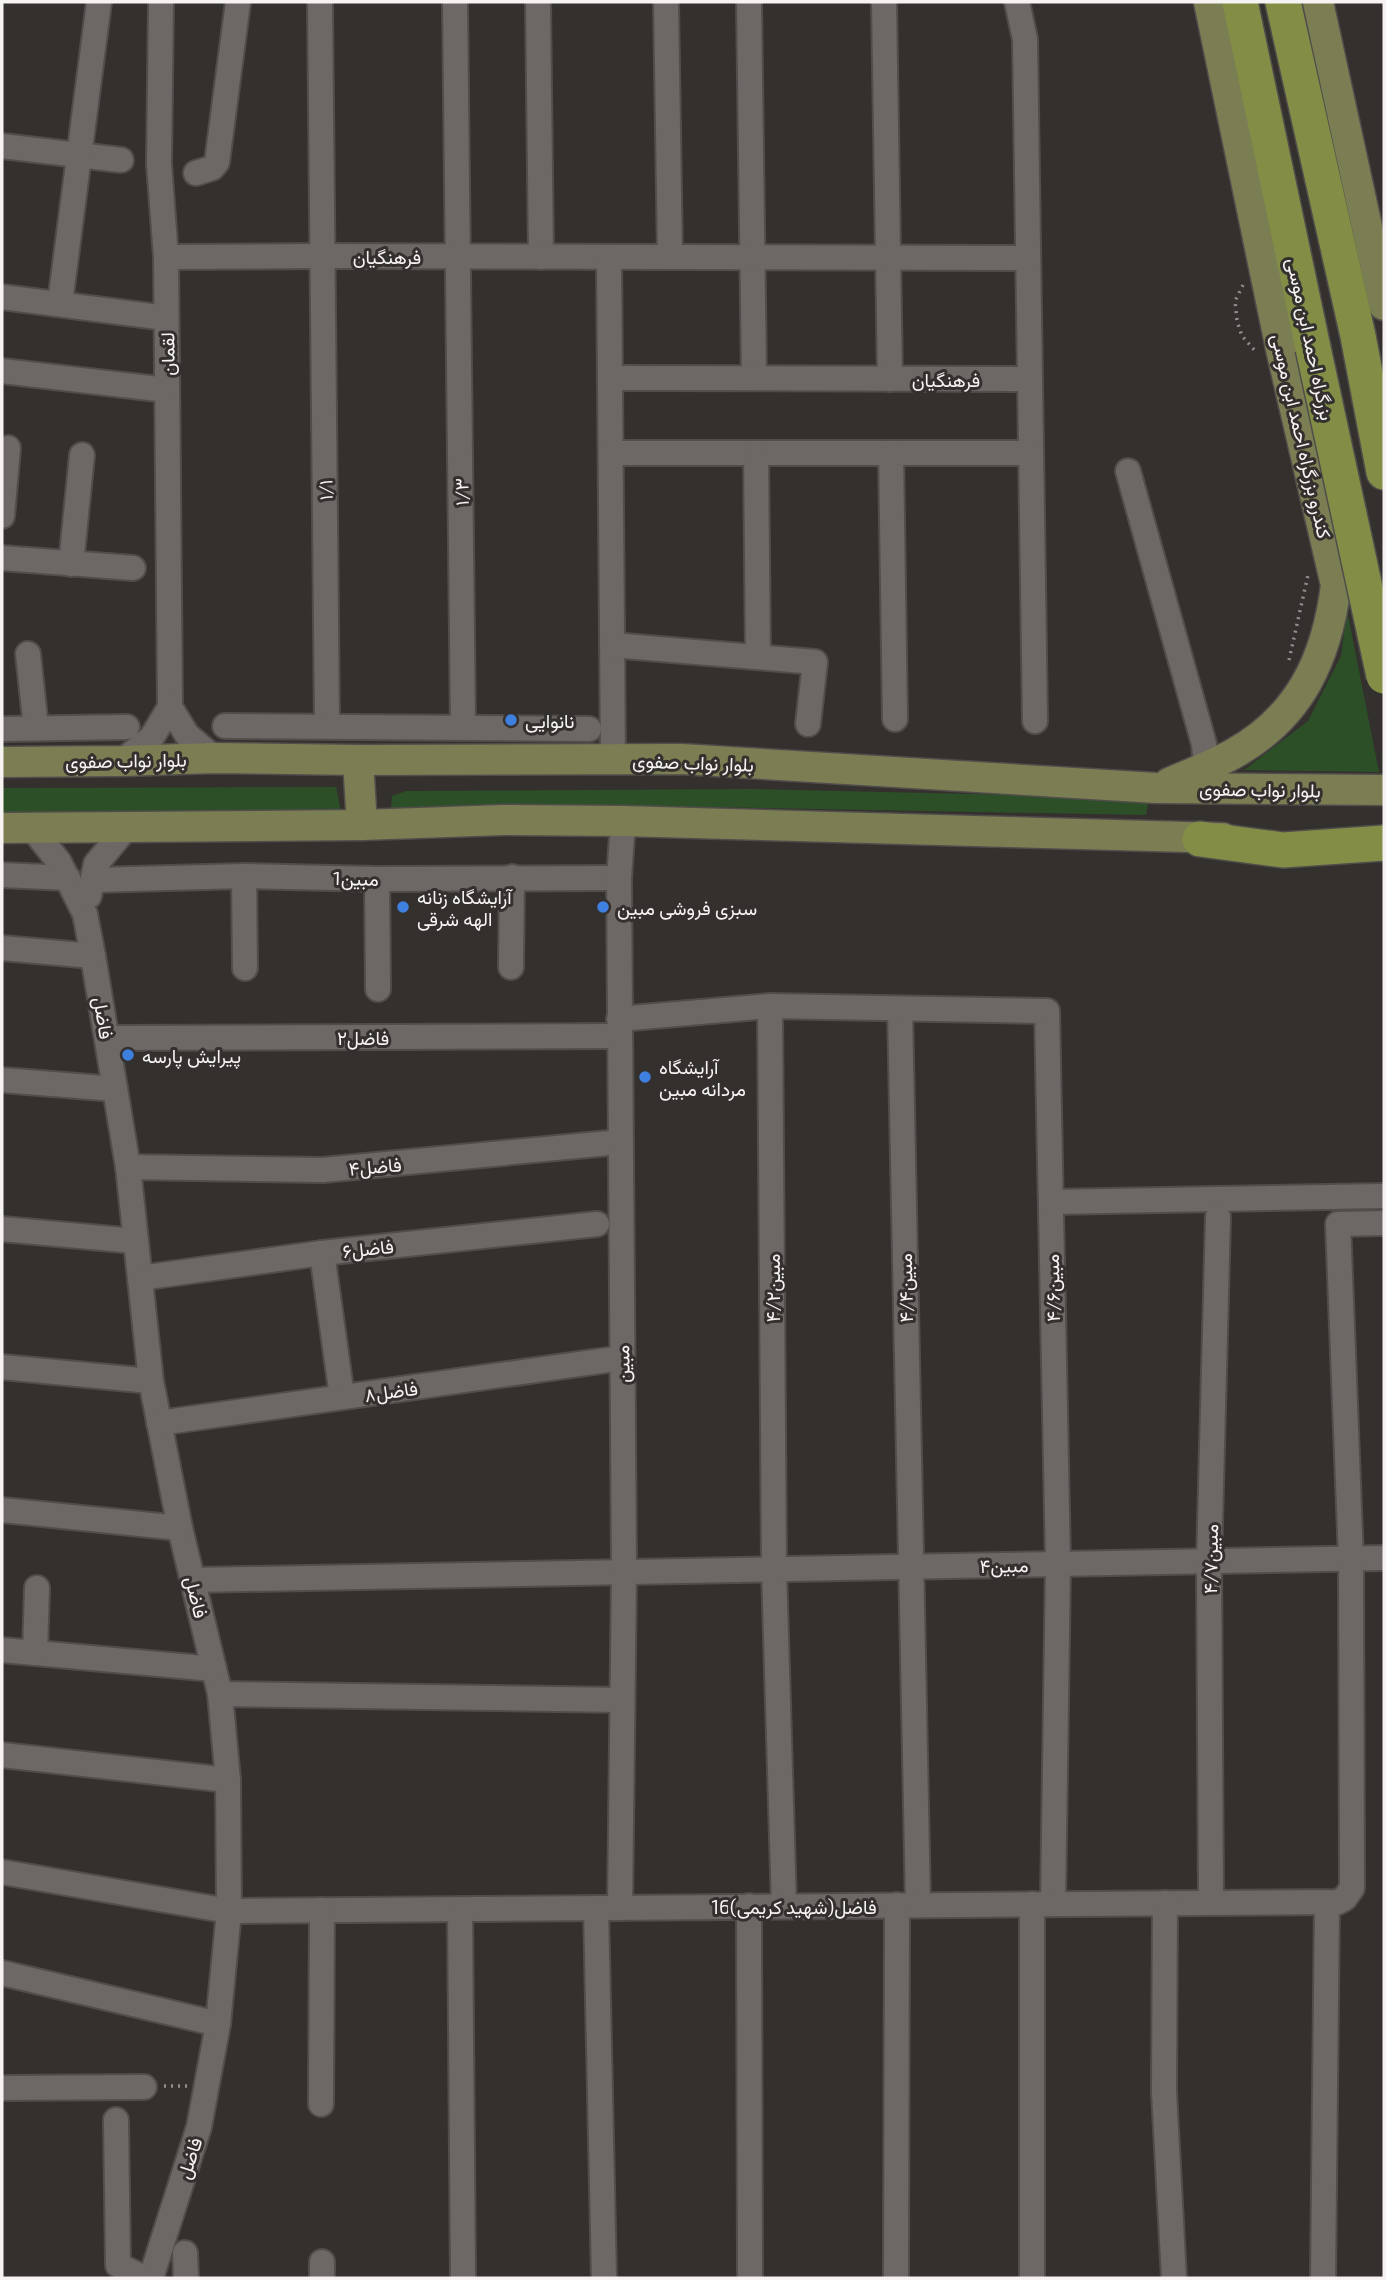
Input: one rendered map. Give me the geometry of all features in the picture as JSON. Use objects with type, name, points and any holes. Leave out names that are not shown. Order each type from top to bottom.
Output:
[{"type":"highway","name":"بزرگراه احمد ابن موسی","points":[[1240,2],[1384,676]]},
{"type":"highway","points":[[1283,2],[1358,336],[1384,472]]},
{"type":"highway","points":[[1200,839],[1283,850],[1384,843]]},
{"type":"main road","name":"کندرو بزرگراه احمد ابن موسی","points":[[1156,788],[1234,754],[1294,705],[1324,647],[1336,585],[1281,349],[1209,2]]},
{"type":"main road","points":[[1318,2],[1384,305]]},
{"type":"main road","points":[[1336,585],[1360,631],[1370,643],[1384,651]]},
{"type":"main road","name":"بلوار نواب صفوی","points":[[2,762],[214,758],[358,761],[681,759],[1156,788],[1384,790]]},
{"type":"main road","points":[[358,761],[362,825]]},
{"type":"main road","points":[[2,828],[362,825],[503,820],[623,821],[1200,839],[1333,834],[1384,828]]},
{"type":"street","points":[[60,303],[99,2]]},
{"type":"street","name":"لقمان","points":[[161,2],[159,164],[166,257],[170,706]]},
{"type":"street","points":[[195,173],[212,168],[217,162],[238,2]]},
{"type":"street","name":"۱/۱","points":[[320,2],[327,725]]},
{"type":"street","name":"۱/۳","points":[[455,2],[464,727]]},
{"type":"street","points":[[538,2],[541,257]]},
{"type":"street","points":[[666,2],[670,257]]},
{"type":"street","points":[[749,2],[754,379]]},
{"type":"street","points":[[884,2],[890,379]]},
{"type":"street","points":[[1017,2],[1025,39],[1035,722]]},
{"type":"street","points":[[2,146],[121,160]]},
{"type":"street","name":"فرهنگیان","points":[[166,257],[1028,258]]},
{"type":"street","points":[[609,257],[613,759]]},
{"type":"street","points":[[2,296],[166,318]]},
{"type":"street","points":[[2,371],[167,390]]},
{"type":"street","name":"فرهنگیان","points":[[610,378],[1030,379]]},
{"type":"street","points":[[2,516],[8,448]]},
{"type":"street","points":[[611,453],[1031,453]]},
{"type":"street","points":[[755,453],[758,657]]},
{"type":"street","points":[[891,453],[895,719]]},
{"type":"street","points":[[71,564],[82,454]]},
{"type":"street","points":[[1128,471],[1204,744],[1206,766]]},
{"type":"street","points":[[2,558],[133,568]]},
{"type":"street","points":[[612,645],[815,662],[808,724]]},
{"type":"street","points":[[28,654],[36,729]]},
{"type":"street","points":[[122,761],[152,737],[170,706],[187,735],[214,758]]},
{"type":"street","points":[[225,726],[589,729]]},
{"type":"street","points":[[2,729],[127,727]]},
{"type":"street","name":"مبین","points":[[604,2278],[608,1908],[622,1700],[624,1572],[619,1028],[619,878],[623,821]]},
{"type":"street","name":"فاضل","points":[[85,914],[96,864],[126,828]]},
{"type":"street","name":"فاضل","points":[[33,829],[60,862],[85,914],[128,1167],[151,1381],[180,1528],[220,1694],[228,1780],[229,1911],[218,2024],[199,2127],[151,2278]]},
{"type":"street","points":[[2,875],[68,878]]},
{"type":"street","points":[[244,876],[245,968]]},
{"type":"street","name":"1مبین","points":[[93,880],[244,876],[619,878]]},
{"type":"street","points":[[511,967],[512,877]]},
{"type":"street","points":[[377,878],[378,989]]},
{"type":"street","points":[[2,948],[93,956]]},
{"type":"street","name":"۲فاضل","points":[[107,1038],[619,1028],[770,1006],[1046,1011]]},
{"type":"street","name":"۴/۲مبین","points":[[770,1006],[774,1569],[784,1906]]},
{"type":"street","name":"۴/۴مبین","points":[[896,2278],[907,1905],[910,1567],[900,1009]]},
{"type":"street","name":"۴/۶مبین","points":[[1032,2278],[1042,1904],[1058,1564],[1046,1011]]},
{"type":"street","points":[[2,1080],[115,1089]]},
{"type":"street","name":"۴فاضل","points":[[128,1167],[323,1171],[620,1142]]},
{"type":"street","points":[[1051,1202],[1384,1196]]},
{"type":"street","name":"۴/۷مبین","points":[[1211,1902],[1209,1562],[1218,1217]]},
{"type":"street","points":[[1323,2278],[1327,1903],[1345,1898],[1352,1888],[1351,1559],[1338,1224],[1384,1223]]},
{"type":"street","name":"۶فاضل","points":[[140,1278],[322,1253],[597,1224]]},
{"type":"street","points":[[2,1229],[135,1241]]},
{"type":"street","points":[[322,1253],[342,1398]]},
{"type":"street","name":"۸فاضل","points":[[159,1423],[622,1358]]},
{"type":"street","points":[[2,1367],[151,1381]]},
{"type":"street","points":[[2,1510],[180,1528]]},
{"type":"street","name":"۴مبین","points":[[194,1580],[1384,1558]]},
{"type":"street","points":[[35,1653],[37,1587]]},
{"type":"street","points":[[2,1650],[214,1669]]},
{"type":"street","points":[[220,1694],[622,1700]]},
{"type":"street","points":[[2,1755],[228,1780]]},
{"type":"street","name":"16فاضل(شهید کریمی)","points":[[2,1872],[229,1911],[1327,1903]]},
{"type":"street","points":[[1166,1903],[1164,2092],[1174,2278]]},
{"type":"street","points":[[749,1906],[750,2278]]},
{"type":"street","points":[[460,1909],[463,2278]]},
{"type":"street","points":[[321,2104],[322,1910]]},
{"type":"street","points":[[2,1973],[218,2024]]},
{"type":"street","points":[[2,2088],[144,2087]]},
{"type":"street","points":[[116,2120],[118,2264],[144,2278]]},
{"type":"street","points":[[185,2253],[186,2278]]},
{"type":"path","points":[[1246,274],[1244,285],[1235,301],[1237,321],[1242,336],[1258,353]]},
{"type":"path","points":[[1289,661],[1311,564]]},
{"type":"path","points":[[144,2087],[206,2086]]},
{"type":"green space","points":[[1347,610],[1379,772],[1244,770],[1308,721],[1341,656]]},
{"type":"green space","points":[[336,787],[341,812],[2,813],[2,788]]},
{"type":"green space","points":[[750,789],[1149,798],[1146,815],[711,807],[411,812],[391,809],[392,796],[406,791]]},
{"type":"place","name":"نانوایی","points":[[511,720]]},
{"type":"place","name":"آرایشگاه زنانه الهه شرقی","points":[[403,907]]},
{"type":"place","name":"سبزی فروشی مبین","points":[[603,907]]},
{"type":"place","name":"پیرایش پارسه","points":[[128,1055]]},
{"type":"place","name":"آرایشگاه مردانه مبین","points":[[645,1077]]}]
